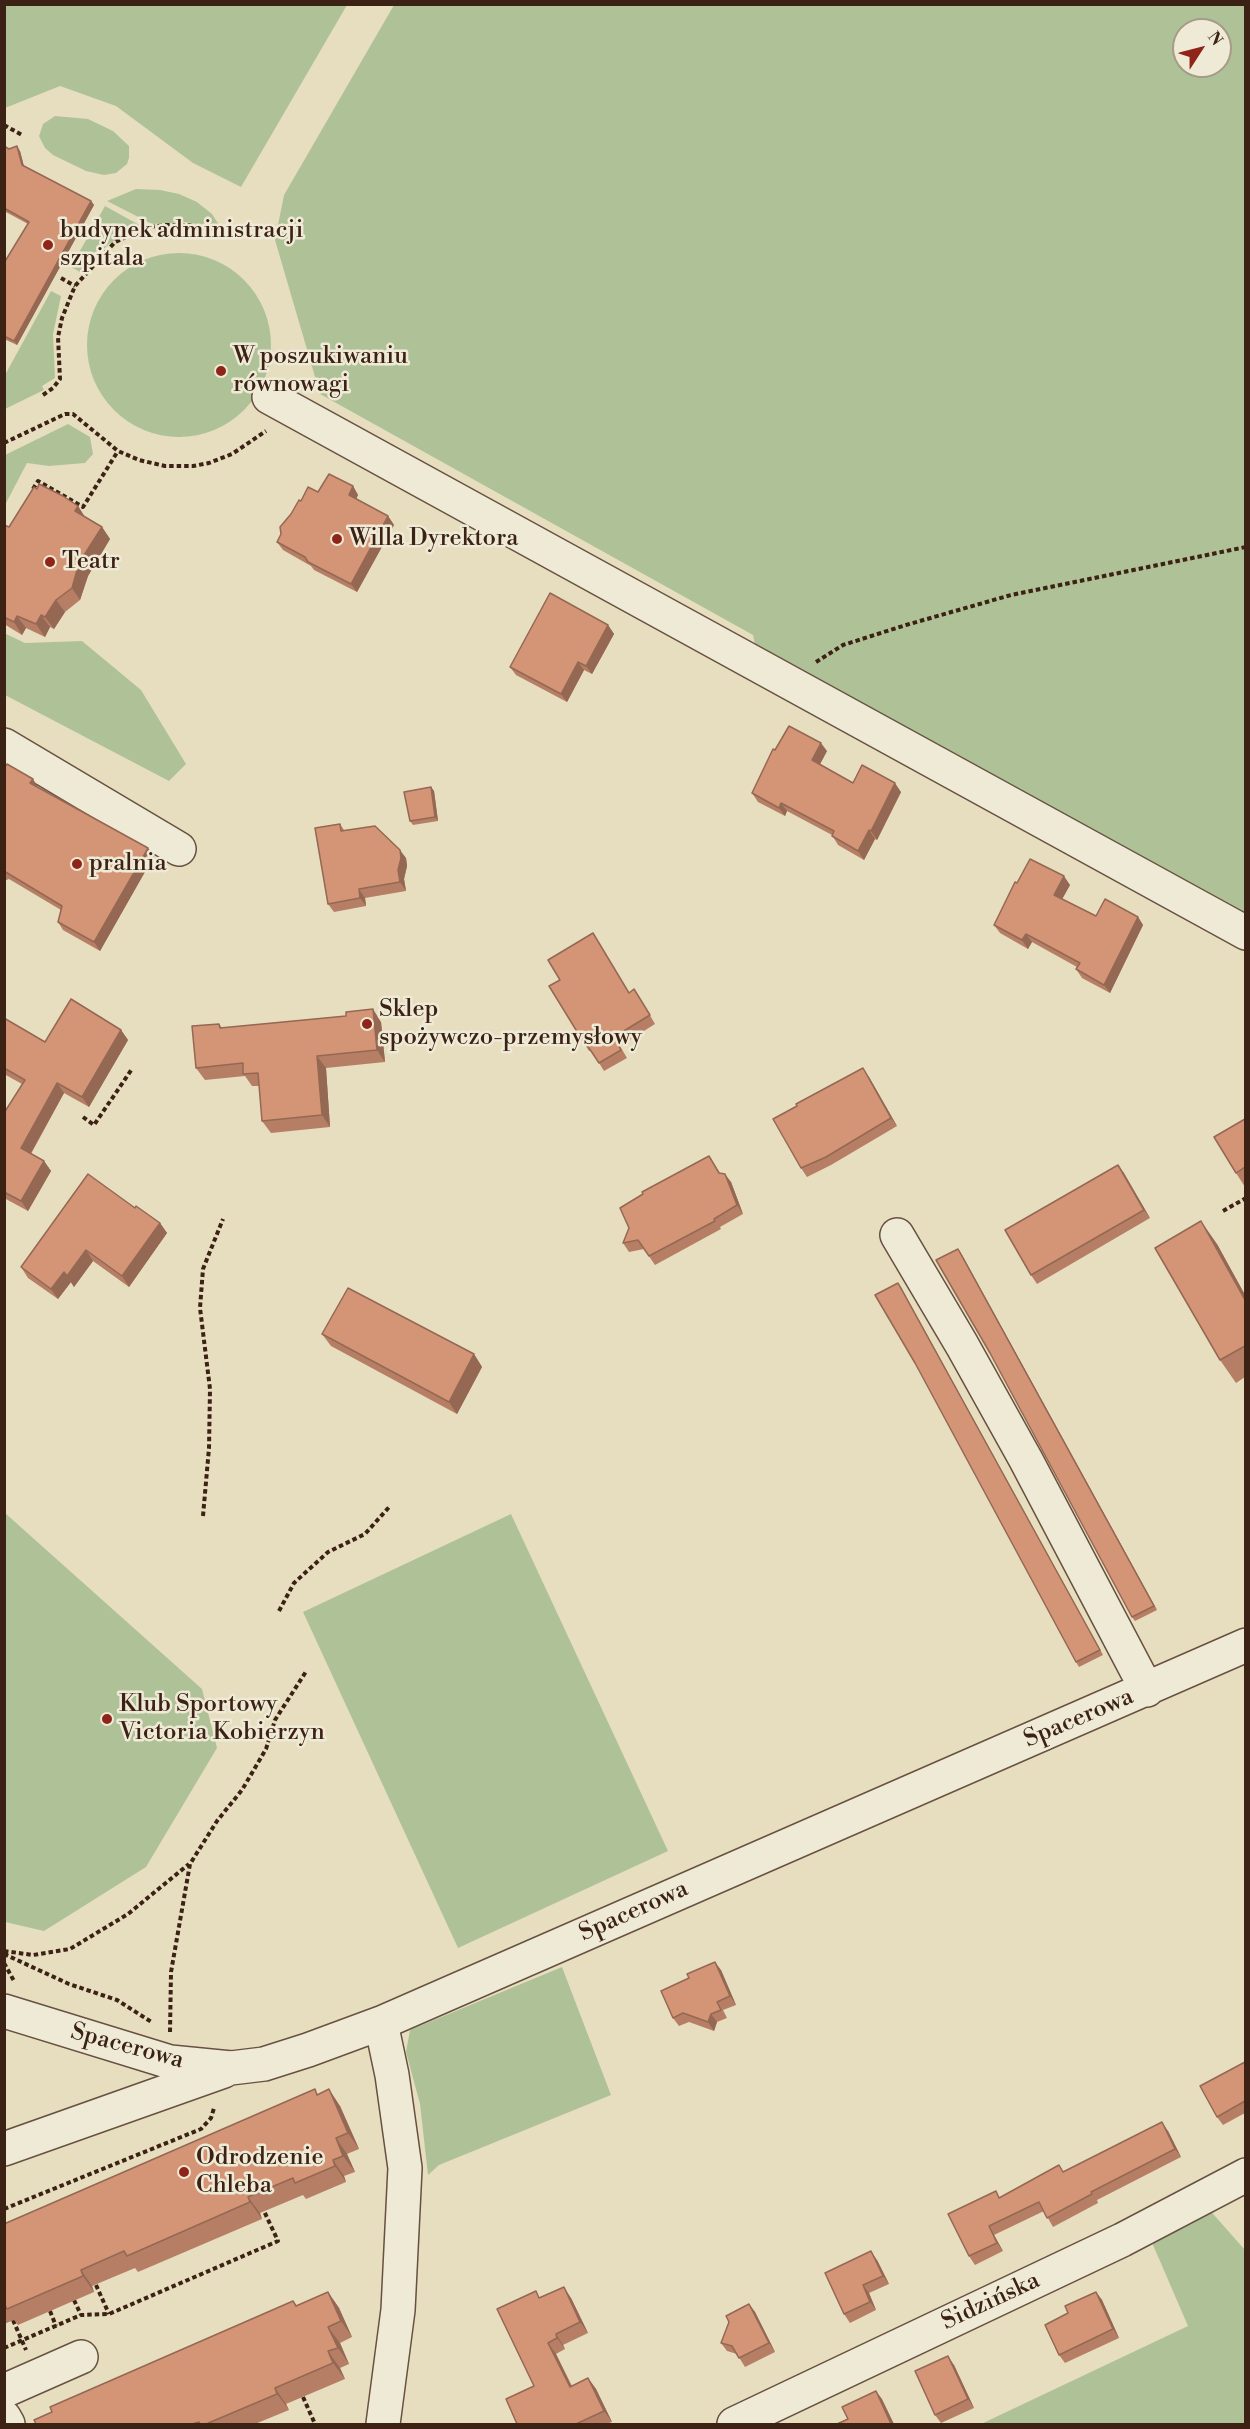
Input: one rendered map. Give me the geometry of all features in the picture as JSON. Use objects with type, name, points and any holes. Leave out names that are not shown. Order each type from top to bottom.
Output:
[{"type":"street","points":[[269,397],[1245,933]]},
{"type":"street","points":[[4,745],[179,849]]},
{"type":"street","points":[[897,1235],[1026,1460],[1147,1690]]},
{"type":"street","name":"Spacerowa","points":[[4,2012],[170,2062],[231,2068],[264,2064],[381,2023],[874,1806],[1147,1690],[1245,1645]]},
{"type":"street","points":[[381,2023],[392,2074],[405,2168],[398,2310],[383,2424]]},
{"type":"street","points":[[4,2149],[231,2068]]},
{"type":"street","name":"Sidzińska","points":[[734,2424],[1122,2240],[1245,2175]]},
{"type":"street","points":[[4,2391],[81,2357]]},
{"type":"street","points":[[4,2417],[8,2424]]},
{"type":"path","points":[[4,125],[22,135]]},
{"type":"path","points":[[43,395],[60,379],[58,337],[62,318],[75,286],[98,258],[115,242],[149,227],[189,225],[226,231]]},
{"type":"path","points":[[61,278],[75,286]]},
{"type":"path","points":[[4,443],[65,414],[73,414],[118,451],[139,460],[165,466],[209,463]]},
{"type":"path","points":[[33,490],[38,481],[83,507],[118,451]]},
{"type":"path","points":[[787,681],[843,645],[906,625],[1011,595],[1245,547]]},
{"type":"path","points":[[83,1117],[94,1125],[132,1069]]},
{"type":"path","points":[[1223,1211],[1245,1198]]},
{"type":"path","points":[[203,1516],[209,1448],[210,1389],[201,1298],[203,1269],[223,1219]]},
{"type":"path","points":[[279,1611],[294,1583],[328,1552],[365,1534],[390,1506]]},
{"type":"path","points":[[4,1952],[33,1954],[70,1949],[128,1914],[190,1864],[217,1821],[242,1790],[266,1749],[275,1720],[306,1670]]},
{"type":"path","points":[[4,1952],[69,1984],[117,2000],[170,2034],[171,1972],[190,1864]]},
{"type":"path","points":[[4,2210],[201,2129],[211,2118],[231,2068]]},
{"type":"path","points":[[101,2170],[103,2175]]},
{"type":"path","points":[[4,2348],[81,2315],[109,2314],[278,2241],[264,2211]]},
{"type":"path","points":[[96,2284],[109,2314]]},
{"type":"path","points":[[74,2300],[81,2315]]},
{"type":"path","points":[[50,2311],[56,2326]]},
{"type":"path","points":[[13,2320],[27,2350],[20,2353]]},
{"type":"path","points":[[303,2397],[315,2424]]},
{"type":"green space","points":[[5,4],[347,5],[241,187],[193,163],[116,106],[60,86],[5,108]]},
{"type":"green space","points":[[394,5],[1245,5],[1245,916],[756,650],[753,635],[320,394],[275,240],[284,195]]},
{"type":"green space","points":[[55,116],[88,119],[113,131],[129,146],[127,164],[116,173],[104,175],[86,171],[53,155],[45,148],[39,136],[43,124]]},
{"type":"green space","points":[[136,189],[179,194],[197,202],[212,214],[221,228],[185,222],[152,224],[107,201]]},
{"type":"green space","points":[[105,206],[143,227],[110,243],[82,273],[71,267]]},
{"type":"green space","points":[[179,253],[214,260],[244,280],[264,310],[271,345],[264,380],[244,410],[214,430],[179,437],[144,430],[114,410],[94,380],[87,345],[94,310],[114,280],[144,260]]},
{"type":"green space","points":[[51,291],[61,296],[53,334],[55,378],[42,386],[44,390],[5,409],[5,375]]},
{"type":"green space","points":[[68,424],[90,437],[93,454],[85,463],[49,466],[27,463],[5,505],[5,455]]},
{"type":"green space","points":[[4,633],[25,643],[82,641],[141,690],[186,764],[169,781],[5,695]]},
{"type":"green space","name":"Klub Sportowy Victoria Kobierzyn","points":[[5,1513],[202,1689],[217,1748],[146,1867],[44,1931],[5,1922]]},
{"type":"green space","points":[[511,1514],[668,1851],[458,1948],[303,1612]]},
{"type":"green space","points":[[562,1967],[611,2095],[439,2165],[428,2175],[420,2104],[406,2052],[410,2030]]},
{"type":"green space","points":[[1207,2207],[1245,2250],[1245,2424],[981,2424],[1188,2326],[1150,2238]]},
{"type":"building","name":"budynek administracji szpitala","points":[[4,146],[9,149],[17,146],[22,165],[91,201],[14,341],[4,336],[4,263],[29,222],[4,208]]},
{"type":"building","name":"Willa Dyrektora","points":[[329,474],[353,486],[349,495],[388,516],[351,584],[308,562],[305,557],[277,542],[281,534],[280,527],[299,500],[301,501],[308,487],[318,492]]},
{"type":"building","name":"Teatr","points":[[39,484],[78,506],[75,511],[102,527],[79,563],[72,588],[56,600],[45,617],[41,615],[36,624],[17,616],[14,622],[4,617],[4,525],[9,527],[34,487],[37,489]]},
{"type":"building","points":[[550,593],[608,625],[586,666],[578,662],[561,694],[510,667]]},
{"type":"building","points":[[789,726],[821,743],[812,760],[853,783],[862,765],[895,783],[871,831],[869,830],[858,851],[832,836],[834,831],[781,803],[779,808],[752,793],[773,749],[775,750]]},
{"type":"building","name":"pralnia","points":[[7,764],[33,779],[30,783],[148,848],[94,942],[58,922],[62,906],[4,871],[4,768]]},
{"type":"building","points":[[431,787],[435,817],[410,821],[404,792]]},
{"type":"building","points":[[340,824],[341,831],[375,826],[400,850],[398,870],[400,882],[359,889],[360,898],[328,904],[315,828]]},
{"type":"building","points":[[1030,859],[1064,876],[1054,895],[1096,916],[1105,899],[1138,917],[1104,985],[1076,969],[1080,963],[1026,934],[1022,940],[994,925],[1015,882],[1017,883]]},
{"type":"building","points":[[593,933],[629,993],[634,989],[650,1015],[614,1037],[621,1050],[599,1063],[549,986],[560,980],[548,960]]},
{"type":"building","points":[[71,999],[121,1030],[82,1097],[57,1083],[21,1148],[44,1161],[21,1201],[4,1192],[4,1113],[25,1080],[4,1068],[4,1018],[45,1042]]},
{"type":"building","points":[[373,1009],[377,1050],[317,1056],[322,1115],[262,1121],[258,1073],[243,1074],[243,1063],[196,1068],[192,1026],[219,1024],[220,1028],[346,1016],[346,1012]]},
{"type":"building","points":[[863,1068],[891,1118],[826,1157],[801,1168],[773,1119]]},
{"type":"building","points":[[1245,1119],[1245,1167],[1236,1173],[1214,1137]]},
{"type":"building","points":[[709,1156],[719,1173],[725,1174],[737,1205],[714,1219],[715,1221],[649,1256],[638,1240],[623,1243],[629,1228],[620,1208],[643,1194],[642,1192]]},
{"type":"building","points":[[1118,1165],[1144,1210],[1031,1275],[1005,1230]]},
{"type":"building","points":[[88,1174],[160,1223],[122,1276],[86,1250],[67,1276],[64,1272],[51,1289],[21,1267]]},
{"type":"building","points":[[1201,1221],[1245,1300],[1245,1346],[1220,1360],[1155,1248]]},
{"type":"building","points":[[958,1249],[1154,1606],[1132,1617],[990,1353],[936,1260]]},
{"type":"building","points":[[898,1283],[1100,1650],[1076,1662],[915,1363],[875,1295]]},
{"type":"building","points":[[348,1288],[474,1354],[449,1402],[322,1334]]},
{"type":"building","points":[[715,1962],[730,1996],[717,2002],[721,2010],[711,2014],[708,2022],[683,2013],[673,2018],[661,1991],[689,1978],[687,1974]]},
{"type":"building","points":[[1245,2062],[1245,2101],[1217,2117],[1200,2086]]},
{"type":"building","points":[[315,2089],[317,2095],[329,2089],[348,2133],[336,2138],[343,2156],[333,2160],[335,2166],[295,2183],[293,2178],[248,2197],[250,2202],[127,2256],[124,2251],[81,2270],[83,2276],[7,2309],[4,2303],[4,2224]]},
{"type":"building","points":[[1162,2122],[1175,2149],[1091,2192],[1092,2194],[1047,2218],[1039,2202],[989,2226],[997,2243],[969,2256],[948,2214],[996,2191],[999,2198],[1059,2165],[1063,2172]]},
{"type":"building","points":[[871,2251],[883,2276],[863,2285],[870,2302],[844,2314],[825,2273]]},
{"type":"building","points":[[564,2287],[580,2322],[556,2334],[557,2338],[548,2343],[570,2387],[588,2378],[604,2411],[576,2424],[517,2424],[506,2399],[534,2386],[497,2309],[536,2291],[539,2298]]},
{"type":"building","points":[[328,2292],[341,2321],[328,2327],[338,2348],[328,2351],[333,2363],[275,2388],[277,2394],[206,2424],[199,2422],[192,2424],[36,2424],[34,2420],[52,2412],[50,2407],[293,2301],[296,2306]]},
{"type":"building","points":[[1096,2292],[1113,2329],[1059,2355],[1045,2325],[1068,2313],[1065,2306]]},
{"type":"building","points":[[749,2304],[769,2343],[739,2358],[732,2346],[721,2343],[729,2322],[726,2316]]},
{"type":"building","points":[[948,2356],[968,2399],[935,2415],[915,2371]]},
{"type":"building","points":[[876,2391],[891,2424],[837,2424],[848,2419],[842,2407]]},
{"type":"place","name":"budynek administracji szpitala","points":[[48,245]]},
{"type":"place","name":"W poszukiwaniu równowagi","points":[[221,371]]},
{"type":"place","name":"Willa Dyrektora","points":[[337,539]]},
{"type":"place","name":"Teatr","points":[[50,562]]},
{"type":"place","name":"pralnia","points":[[77,864]]},
{"type":"place","name":"Sklep spożywczo-przemysłowy","points":[[367,1024]]},
{"type":"place","name":"Klub Sportowy Victoria Kobierzyn","points":[[107,1719]]},
{"type":"place","name":"Odrodzenie Chleba","points":[[184,2172]]}]
